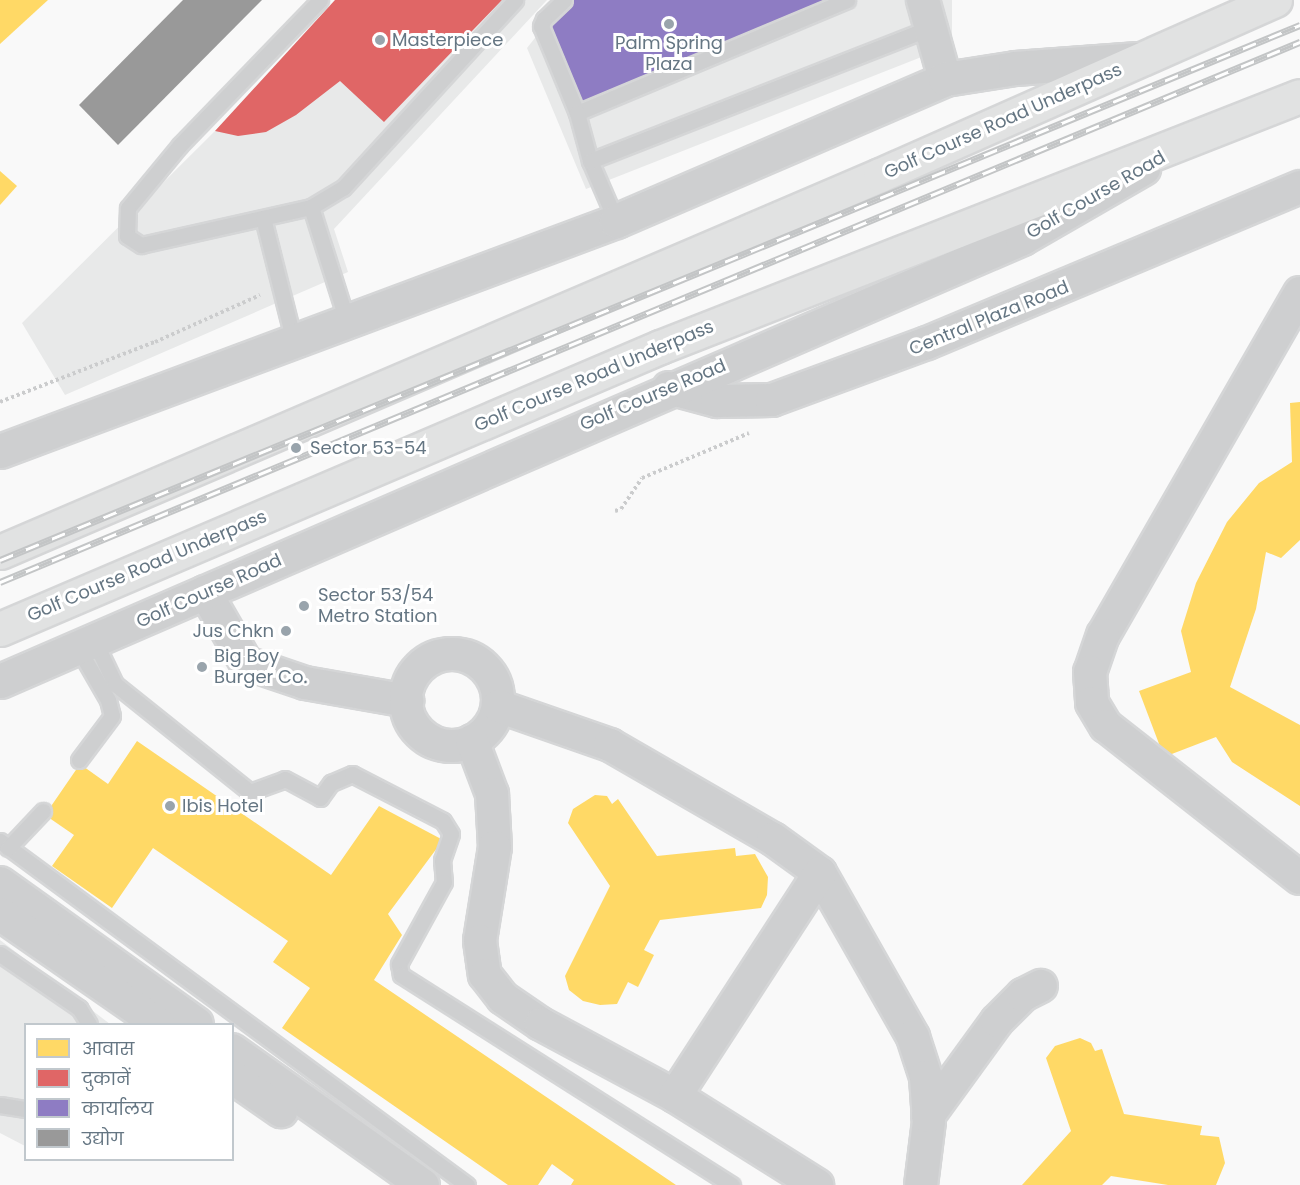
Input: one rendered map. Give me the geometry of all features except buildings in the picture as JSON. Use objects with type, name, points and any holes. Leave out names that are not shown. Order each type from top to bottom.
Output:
[{"type":"main road","points":[[1144,58],[1269,1]]},
{"type":"main road","name":"Golf Course Road Underpass","points":[[0,552],[1144,58]]},
{"type":"main road","name":"Golf Course Road","points":[[1195,140],[1300,96]]},
{"type":"main road","name":"Golf Course Road Underpass","points":[[0,629],[660,347],[1195,140]]},
{"type":"street","points":[[926,14],[945,79]]},
{"type":"street","points":[[0,451],[616,221],[945,79],[1015,68],[1144,58]]},
{"type":"street","name":"Golf Course Road","points":[[0,681],[669,387],[1022,238],[1195,140]]},
{"type":"street","name":"Central Plaza Road","points":[[669,387],[717,401],[772,400],[927,343],[1300,187]]},
{"type":"street","points":[[1300,293],[1102,635],[1090,672],[1092,703],[1106,726],[1300,878]]},
{"type":"street","points":[[205,592],[246,663],[305,683],[407,701]]},
{"type":"street","points":[[454,653],[482,664],[492,676],[498,706],[484,733],[472,741],[442,745],[428,739],[409,717],[407,701],[407,687],[414,673],[432,659],[454,653]]},
{"type":"street","points":[[498,706],[610,745],[773,839],[820,873],[913,1037],[926,1077],[928,1116],[921,1185]]},
{"type":"street","points":[[472,741],[492,794],[495,847],[480,941],[485,975],[502,998],[541,1024],[675,1096],[817,1185]]},
{"type":"street","points":[[675,1096],[820,873]]},
{"type":"street","points":[[0,883],[197,1023]]},
{"type":"street","points":[[0,914],[157,1023]]},
{"type":"street","points":[[928,1116],[997,1021],[1023,995],[1041,986]]},
{"type":"street","points":[[234,1051],[423,1185]]},
{"type":"street","points":[[234,1078],[387,1185]]},
{"type":"lane","points":[[320,0],[180,145],[135,199],[128,208],[127,236],[141,244],[263,218],[311,207],[343,188],[515,0]]},
{"type":"lane","points":[[564,0],[544,19],[541,26],[577,113],[590,161],[616,221]]},
{"type":"lane","points":[[577,113],[847,0]]},
{"type":"lane","points":[[590,161],[926,14]]},
{"type":"lane","points":[[311,207],[347,321]]},
{"type":"lane","points":[[263,218],[294,341]]},
{"type":"lane","points":[[79,760],[112,716],[86,645]]},
{"type":"lane","points":[[86,645],[115,684],[250,792],[285,779],[320,798],[331,783],[352,774],[443,821],[451,834],[442,860],[444,882],[399,964],[401,975],[732,1185]]},
{"type":"lane","points":[[43,811],[4,844],[467,1185]]},
{"type":"lane","points":[[0,954],[79,1008],[88,1023]]},
{"type":"lane","points":[[0,1105],[24,1109]]},
{"type":"path","points":[[0,402],[155,342],[280,286]]},
{"type":"path","points":[[615,511],[621,509],[642,478]]},
{"type":"shaded area","name":"Masterpiece","points":[[335,0],[547,0],[334,229],[348,272],[65,395],[22,323],[215,131]]},
{"type":"shaded area","name":"Palm Spring Plaza","points":[[565,0],[952,0],[952,45],[586,189],[527,48]]},
{"type":"shaded area","points":[[0,940],[109,1023],[24,1023],[24,1145],[0,1133]]},
{"type":"railway","points":[[0,560],[1300,25]]},
{"type":"railway","points":[[0,582],[1300,42]]},
{"type":"place","name":"Palm Spring Plaza","points":[[669,24]]},
{"type":"place","name":"Masterpiece","points":[[380,40]]},
{"type":"place","name":"Sector 53-54","points":[[296,448]]},
{"type":"place","name":"Sector 53/54 Metro Station","points":[[304,606]]},
{"type":"place","name":"Jus Chkn","points":[[286,631]]},
{"type":"place","name":"Big Boy Burger Co.","points":[[202,667]]},
{"type":"place","name":"Ibis Hotel","points":[[170,806]]}]
